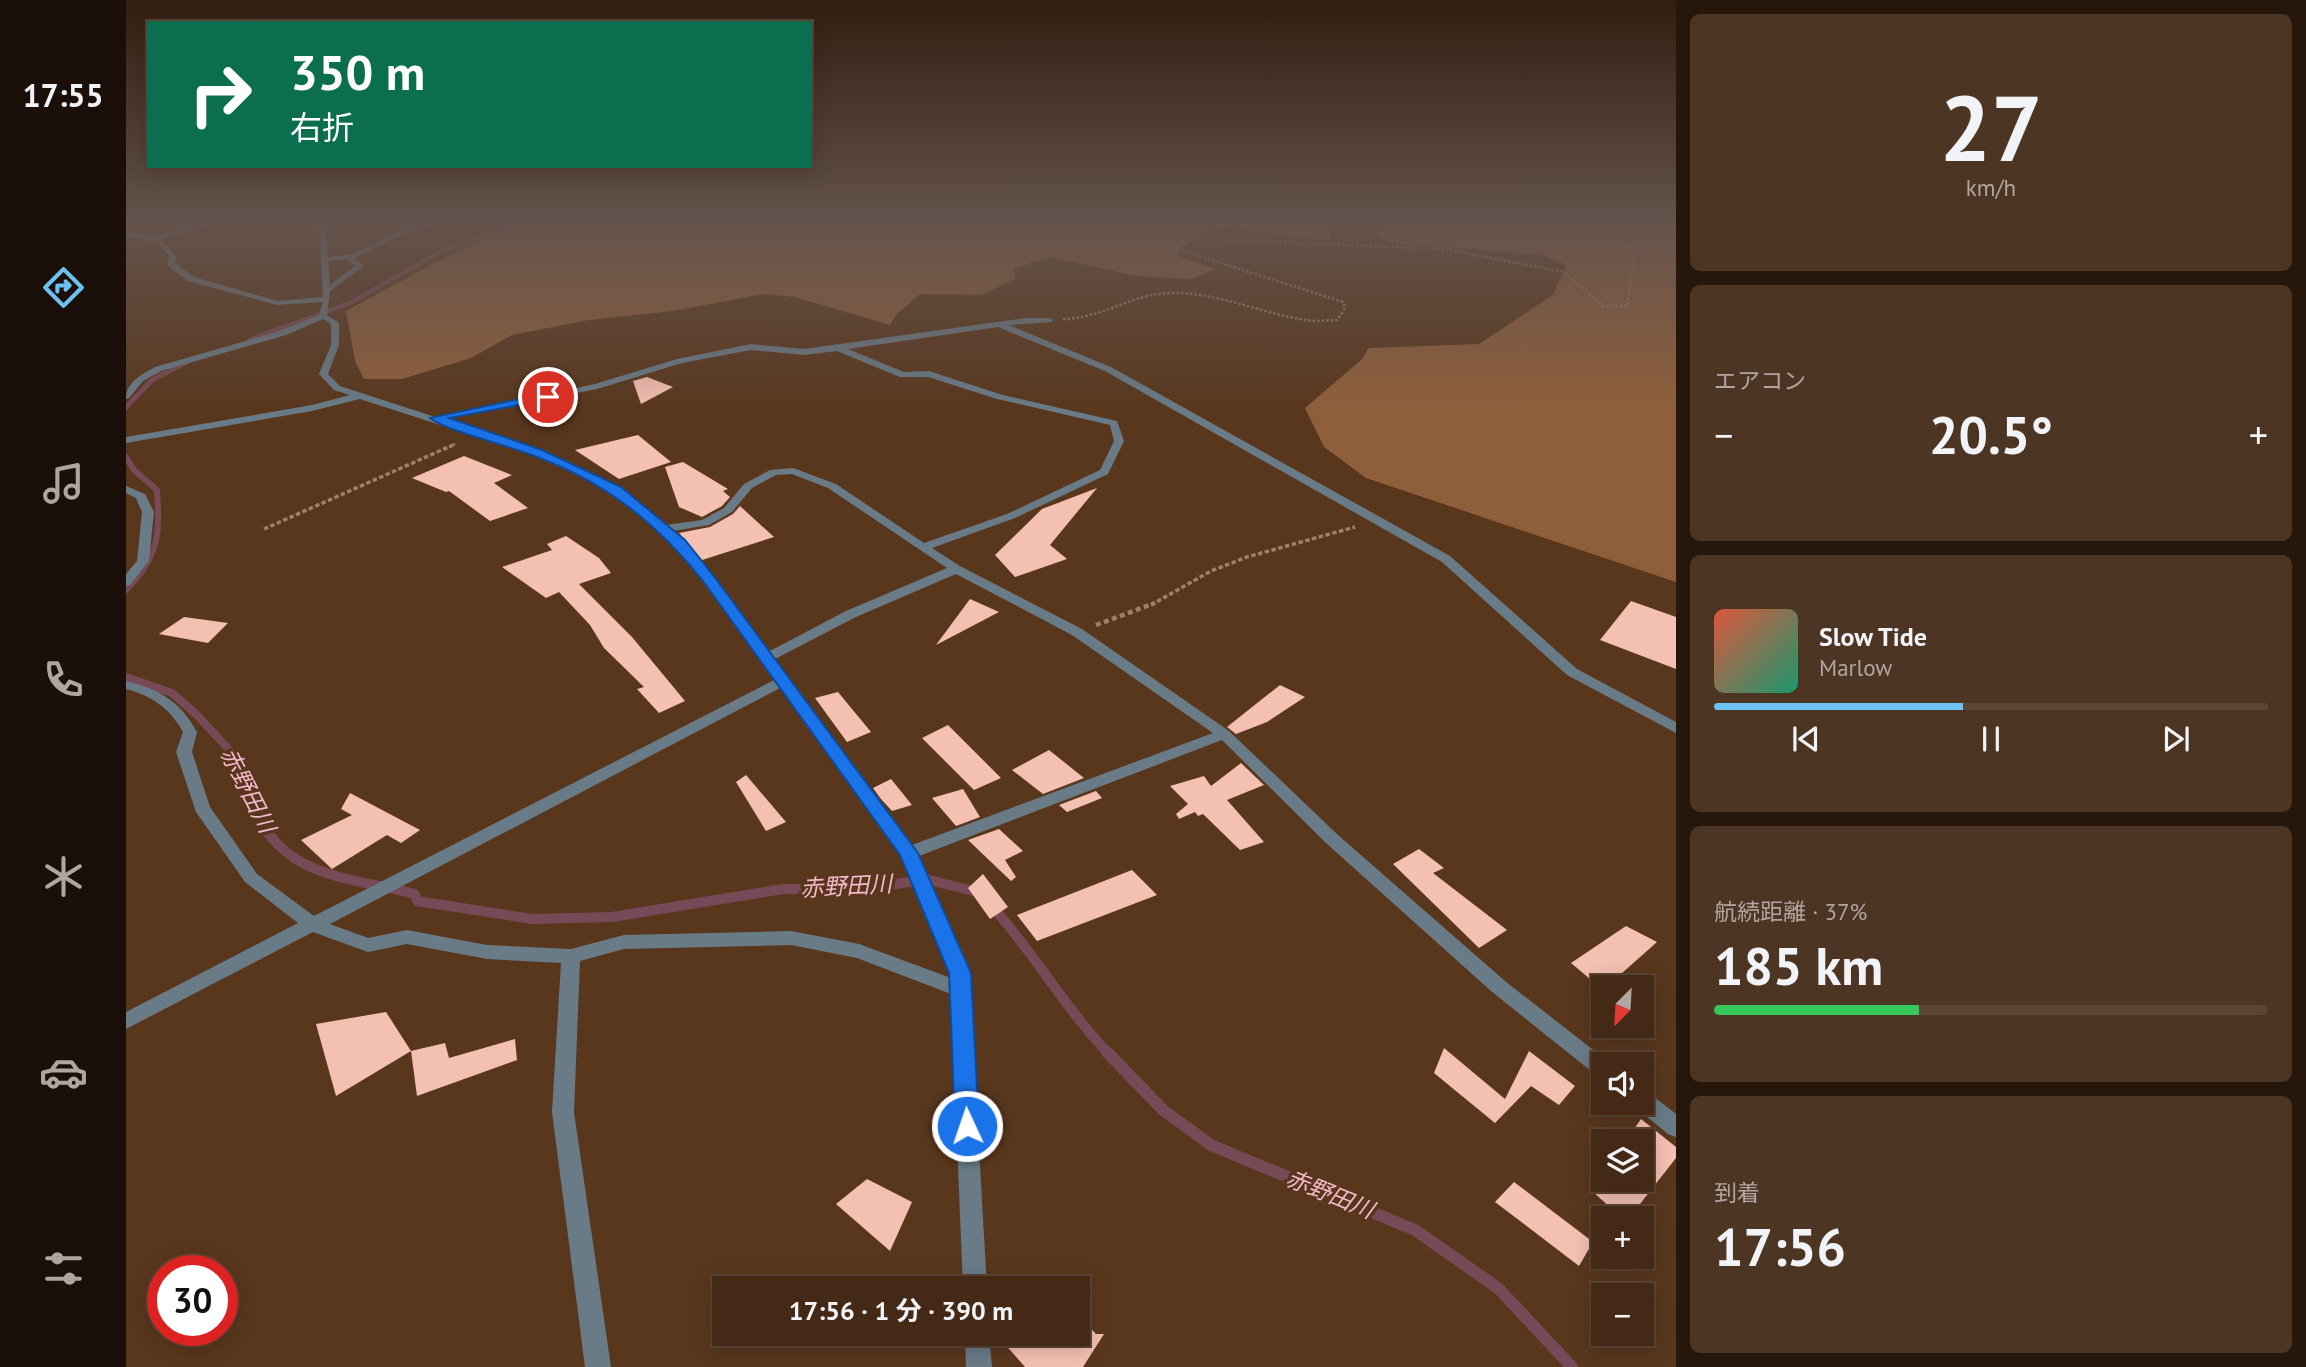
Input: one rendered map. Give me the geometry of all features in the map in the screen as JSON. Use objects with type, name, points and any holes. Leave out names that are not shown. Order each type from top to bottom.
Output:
[{"type":"street","points":[[208,284],[277,303],[326,295],[339,284]]},
{"type":"street","points":[[323,316],[325,284]]},
{"type":"street","points":[[323,316],[335,323],[335,339],[323,374],[337,388],[537,453],[616,489],[680,543],[909,853],[960,973],[974,1276]]},
{"type":"street","points":[[126,396],[140,380],[158,369],[283,333],[323,316]]},
{"type":"street","points":[[435,418],[597,386],[680,361],[751,347],[804,352],[999,324],[1049,320]]},
{"type":"street","points":[[999,324],[1108,369],[1446,559],[1572,672],[1676,728]]},
{"type":"street","points":[[838,348],[903,375],[929,374],[1000,397],[1114,423],[1119,441],[1104,472],[1012,516],[923,547]]},
{"type":"street","points":[[126,440],[300,410],[360,395]]},
{"type":"street","points":[[664,529],[705,523],[728,510],[748,486],[774,472],[793,471],[832,486],[956,569],[1077,632],[1224,734],[1332,839],[1498,986],[1591,1060]]},
{"type":"street","points":[[126,489],[141,496],[148,512],[143,561],[126,582]]},
{"type":"street","points":[[766,658],[851,614],[956,569]]},
{"type":"street","points":[[126,1021],[783,681]]},
{"type":"street","points":[[126,685],[164,698],[181,713],[190,732],[184,752],[202,808],[251,878],[313,925],[368,945],[407,937],[487,953],[571,956],[624,942],[791,938],[859,951],[961,990]]},
{"type":"street","points":[[909,853],[1224,734]]},
{"type":"street","points":[[571,956],[564,1112],[598,1367]]},
{"type":"street","points":[[1654,1110],[1676,1127]]},
{"type":"street","points":[[978,1346],[979,1367]]},
{"type":"path","points":[[1049,320],[1076,319],[1153,294],[1203,298],[1316,324],[1337,320],[1345,308],[1343,302],[1286,284]]},
{"type":"path","points":[[1577,284],[1603,306],[1627,306],[1630,284]]},
{"type":"path","points":[[264,529],[292,514],[482,433]]},
{"type":"path","points":[[1077,632],[1157,602],[1211,571],[1247,557],[1380,520]]},
{"type":"shaded area","points":[[396,284],[1004,284],[982,295],[920,294],[897,314],[890,325],[795,297],[764,294],[673,311],[589,320],[512,335],[471,358],[402,379],[364,379],[355,361],[346,311]]},
{"type":"shaded area","points":[[1558,284],[1676,284],[1676,582],[1366,478],[1324,447],[1305,408],[1361,360],[1369,348],[1479,344],[1553,295]]},
{"type":"building","points":[[647,377],[673,387],[641,404],[633,381]]},
{"type":"building","points":[[638,435],[671,462],[619,479],[575,450]]},
{"type":"building","points":[[464,456],[512,475],[494,483],[528,508],[490,521],[449,491],[412,478]]},
{"type":"building","points":[[683,462],[728,489],[723,491],[730,497],[722,506],[702,517],[679,507],[665,467]]},
{"type":"building","points":[[1097,488],[1050,545],[1067,559],[1015,577],[995,555],[1042,509]]},
{"type":"building","points":[[740,506],[774,537],[702,560],[679,533],[710,527],[733,514]]},
{"type":"building","points":[[566,536],[599,558],[611,573],[579,584],[632,637],[685,701],[659,713],[637,689],[644,687],[604,648],[590,625],[559,592],[546,598],[502,567],[552,550],[547,544]]},
{"type":"building","points":[[970,599],[999,612],[936,645]]},
{"type":"building","points":[[1631,601],[1676,617],[1676,669],[1600,640]]},
{"type":"building","points":[[184,617],[228,623],[208,643],[159,634]]},
{"type":"building","points":[[1280,685],[1305,697],[1267,722],[1236,734],[1227,727]]},
{"type":"building","points":[[838,692],[871,732],[847,742],[815,698]]},
{"type":"building","points":[[948,725],[1001,778],[974,790],[922,738]]},
{"type":"building","points":[[1049,750],[1084,778],[1043,794],[1012,770]]},
{"type":"building","points":[[1241,763],[1264,785],[1227,800],[1264,842],[1240,850],[1203,814],[1198,816],[1195,812],[1179,819],[1176,814],[1188,804],[1170,786],[1204,776],[1211,786]]},
{"type":"building","points":[[746,775],[786,822],[766,831],[736,782]]},
{"type":"building","points":[[891,779],[912,805],[892,811],[881,799],[873,788]]},
{"type":"building","points":[[963,789],[980,817],[956,826],[932,798]]},
{"type":"building","points":[[1096,791],[1102,798],[1067,812],[1059,805]]},
{"type":"building","points":[[350,793],[420,830],[401,843],[387,835],[332,869],[301,840],[352,815],[341,809]]},
{"type":"building","points":[[999,829],[1023,851],[1005,860],[1016,877],[1011,881],[968,840]]},
{"type":"building","points":[[1419,849],[1444,868],[1433,873],[1507,930],[1479,948],[1393,864]]},
{"type":"building","points":[[1132,870],[1157,895],[1037,941],[1017,915]]},
{"type":"building","points":[[983,874],[1008,907],[990,919],[968,888]]},
{"type":"building","points":[[1626,926],[1657,942],[1620,975],[1591,975],[1591,980],[1571,963]]},
{"type":"building","points":[[386,1012],[411,1051],[336,1096],[316,1024]]},
{"type":"building","points":[[515,1039],[517,1060],[417,1096],[411,1051],[445,1043],[449,1058]]},
{"type":"building","points":[[1444,1048],[1505,1099],[1529,1051],[1575,1086],[1559,1105],[1531,1086],[1495,1123],[1434,1073]]},
{"type":"building","points":[[1641,1119],[1654,1129],[1634,1129]]},
{"type":"building","points":[[1654,1129],[1676,1147],[1676,1158],[1654,1186]]},
{"type":"building","points":[[867,1179],[912,1202],[890,1251],[836,1204]]},
{"type":"building","points":[[1514,1182],[1591,1240],[1591,1245],[1579,1266],[1495,1202]]},
{"type":"building","points":[[1593,1192],[1649,1192],[1638,1206],[1609,1206]]},
{"type":"building","points":[[1090,1327],[1096,1334],[1104,1334],[1083,1367],[1025,1367],[1007,1346],[1090,1346]]},
{"type":"waterway","name":"赤野田川","points":[[301,321],[352,302],[384,284]]},
{"type":"waterway","name":"赤野田川","points":[[250,340],[306,319]]},
{"type":"waterway","name":"赤野田川","points":[[126,407],[152,380],[185,363]]},
{"type":"waterway","name":"赤野田川","points":[[126,457],[134,470],[157,490],[158,520],[151,556],[126,590]]},
{"type":"waterway","name":"赤野田川","points":[[126,677],[172,693],[196,714],[234,755],[253,804]]},
{"type":"waterway","name":"赤野田川","points":[[252,802],[264,827],[280,846],[298,860],[318,870],[415,894],[417,901],[532,919],[612,917],[783,889],[873,888],[926,879],[977,892]]},
{"type":"waterway","name":"赤野田川","points":[[991,905],[1109,1054]]},
{"type":"waterway","name":"赤野田川","points":[[1107,1052],[1163,1110],[1211,1145],[1415,1230],[1498,1288],[1572,1367]]},
{"type":"route","points":[[548,397],[435,418],[537,453],[616,489],[680,543],[711,582],[909,853],[960,973],[967,1126]]}]
